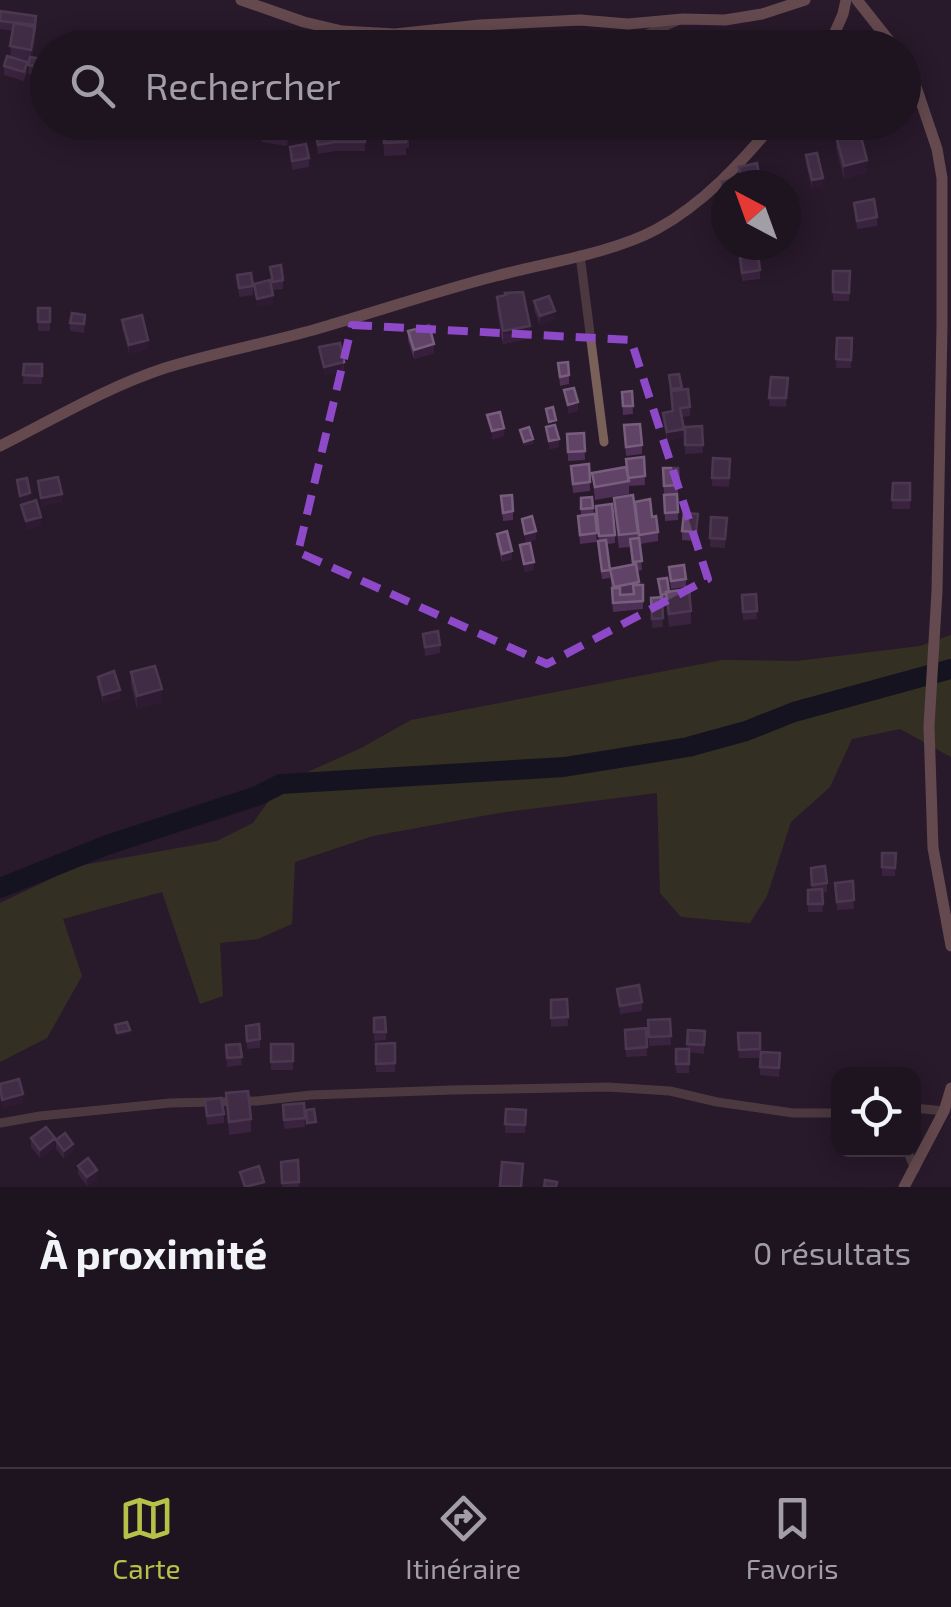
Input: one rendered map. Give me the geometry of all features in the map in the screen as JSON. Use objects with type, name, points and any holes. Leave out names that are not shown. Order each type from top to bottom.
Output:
[{"type":"street","points":[[240,0],[338,30]]},
{"type":"street","points":[[433,30],[580,20],[628,24],[725,20],[762,14],[805,0]]},
{"type":"street","points":[[835,30],[846,0]]},
{"type":"street","points":[[857,0],[881,30]]},
{"type":"street","points":[[657,30],[683,19]]},
{"type":"street","points":[[475,30],[480,25]]},
{"type":"street","points":[[921,101],[942,178],[937,591],[929,726],[933,848],[951,946]]},
{"type":"street","points":[[0,446],[134,379],[652,232],[720,181],[760,140]]},
{"type":"street","points":[[580,255],[604,442]]},
{"type":"street","points":[[939,458],[951,445]]},
{"type":"street","points":[[0,1123],[170,1102],[608,1088],[670,1091],[794,1113],[831,1113]]},
{"type":"street","points":[[905,1186],[947,1106],[951,1088]]},
{"type":"street","points":[[921,1108],[947,1106]]},
{"type":"street","points":[[905,1186],[915,1168],[911,1157]]},
{"type":"highlighted area","points":[[352,325],[631,340],[708,579],[547,664],[298,552]]},
{"type":"green space","points":[[951,635],[951,757],[900,729],[852,739],[830,787],[791,822],[767,896],[750,923],[681,917],[660,893],[657,793],[499,813],[373,836],[295,862],[292,924],[258,939],[220,943],[223,996],[200,1004],[162,892],[63,919],[82,976],[47,1038],[0,1062],[0,903],[78,866],[217,841],[253,823],[281,784],[361,748],[411,720],[722,660],[797,661],[920,646]]},
{"type":"building","points":[[0,11],[36,16],[35,25],[0,21]]},
{"type":"building","points":[[14,23],[35,27],[30,30],[30,50],[10,46]]},
{"type":"building","points":[[7,56],[27,62],[24,72],[4,66]]},
{"type":"building","points":[[317,140],[365,140],[365,142],[318,145]]},
{"type":"building","points":[[837,140],[862,140],[867,160],[844,166]]},
{"type":"building","points":[[306,144],[309,158],[292,161],[290,147]]},
{"type":"building","points":[[817,153],[823,178],[812,180],[806,155]]},
{"type":"building","points":[[757,163],[758,170],[740,170]]},
{"type":"building","points":[[874,199],[877,217],[857,221],[854,203]]},
{"type":"building","points":[[740,260],[759,260],[760,270],[742,273]]},
{"type":"building","points":[[281,265],[283,280],[273,282],[270,267]]},
{"type":"building","points":[[833,271],[850,271],[849,293],[833,292]]},
{"type":"building","points":[[251,273],[253,286],[239,288],[237,275]]},
{"type":"building","points":[[270,280],[273,295],[257,299],[254,284]]},
{"type":"building","points":[[523,292],[530,326],[503,331],[497,297]]},
{"type":"building","points":[[549,296],[555,311],[540,316],[534,301]]},
{"type":"building","points":[[38,308],[50,308],[50,322],[38,322]]},
{"type":"building","points":[[72,313],[85,315],[84,324],[70,323]]},
{"type":"building","points":[[142,315],[148,340],[129,345],[122,320]]},
{"type":"building","points":[[429,325],[434,344],[414,350],[408,331]]},
{"type":"building","points":[[837,338],[852,338],[851,360],[836,359]]},
{"type":"building","points":[[340,343],[344,362],[324,367],[319,347]]},
{"type":"building","points":[[568,362],[569,375],[560,377],[558,363]]},
{"type":"building","points":[[24,364],[42,364],[42,376],[23,375]]},
{"type":"building","points":[[679,374],[682,388],[671,389],[669,375]]},
{"type":"building","points":[[771,377],[788,378],[786,398],[769,398]]},
{"type":"building","points":[[574,388],[578,402],[568,405],[564,390]]},
{"type":"building","points":[[688,389],[690,407],[680,408],[684,429],[667,432],[663,413],[673,411],[671,391]]},
{"type":"building","points":[[632,391],[633,406],[623,406],[622,392]]},
{"type":"building","points":[[553,407],[556,420],[549,422],[546,409]]},
{"type":"building","points":[[500,412],[504,428],[492,431],[487,415]]},
{"type":"building","points":[[640,424],[642,445],[626,447],[624,425]]},
{"type":"building","points":[[555,425],[559,439],[549,441],[546,427]]},
{"type":"building","points":[[702,426],[703,445],[685,445],[685,427]]},
{"type":"building","points":[[529,427],[533,439],[524,442],[520,430]]},
{"type":"building","points":[[584,433],[585,451],[568,452],[567,434]]},
{"type":"building","points":[[644,457],[645,476],[628,478],[626,459]]},
{"type":"building","points":[[713,458],[730,459],[729,478],[712,478]]},
{"type":"building","points":[[589,464],[590,482],[573,484],[571,466]]},
{"type":"building","points":[[626,467],[629,481],[595,487],[592,473]]},
{"type":"building","points":[[663,468],[678,468],[679,485],[664,486]]},
{"type":"building","points":[[58,477],[62,494],[41,498],[38,481]]},
{"type":"building","points":[[27,478],[30,493],[20,496],[17,480]]},
{"type":"building","points":[[893,483],[910,483],[910,500],[892,500]]},
{"type":"building","points":[[677,494],[678,512],[665,513],[664,495]]},
{"type":"building","points":[[512,495],[513,511],[503,513],[501,496]]},
{"type":"building","points":[[633,495],[638,533],[619,535],[614,498]]},
{"type":"building","points":[[592,497],[593,508],[581,509],[581,498]]},
{"type":"building","points":[[650,499],[658,532],[639,535],[635,502]]},
{"type":"building","points":[[36,500],[41,517],[26,521],[21,505]]},
{"type":"building","points":[[612,504],[615,535],[599,536],[596,506]]},
{"type":"building","points":[[684,513],[698,514],[696,532],[682,531]]},
{"type":"building","points":[[595,514],[597,533],[580,535],[578,516]]},
{"type":"building","points":[[532,516],[536,531],[525,534],[522,519]]},
{"type":"building","points":[[711,517],[727,518],[725,539],[710,538]]},
{"type":"building","points":[[507,531],[512,551],[502,554],[497,534]]},
{"type":"building","points":[[639,538],[642,561],[633,562],[630,539]]},
{"type":"building","points":[[606,540],[610,570],[602,571],[598,541]]},
{"type":"building","points":[[530,543],[534,562],[524,564],[520,545]]},
{"type":"building","points":[[636,564],[639,582],[614,587],[610,569]]},
{"type":"building","points":[[684,565],[686,579],[671,581],[669,567]]},
{"type":"building","points":[[667,578],[669,592],[661,595],[658,579]]},
{"type":"building","points":[[633,585],[643,585],[643,601],[613,603],[612,588],[620,588],[620,595],[634,594]]},
{"type":"building","points":[[689,589],[691,611],[669,614],[666,592]]},
{"type":"building","points":[[756,594],[757,611],[743,612],[742,595]]},
{"type":"building","points":[[662,597],[663,618],[652,619],[651,598]]},
{"type":"building","points":[[438,631],[440,645],[425,647],[423,634]]},
{"type":"building","points":[[155,666],[162,689],[137,696],[131,672]]},
{"type":"building","points":[[114,671],[120,690],[103,695],[98,677]]},
{"type":"building","points":[[882,853],[896,853],[895,868],[882,867]]},
{"type":"building","points":[[825,866],[827,883],[812,885],[811,868]]},
{"type":"building","points":[[853,881],[854,900],[837,902],[835,883]]},
{"type":"building","points":[[822,889],[823,904],[808,904],[808,890]]},
{"type":"building","points":[[639,985],[642,1002],[620,1006],[617,989]]},
{"type":"building","points":[[567,999],[568,1017],[551,1018],[551,1000]]},
{"type":"building","points":[[385,1017],[386,1032],[374,1032],[374,1018]]},
{"type":"building","points":[[670,1019],[671,1036],[649,1037],[648,1020]]},
{"type":"building","points":[[127,1022],[130,1030],[117,1033],[115,1025]]},
{"type":"building","points":[[259,1024],[260,1039],[247,1041],[246,1026]]},
{"type":"building","points":[[646,1028],[647,1047],[626,1049],[625,1030]]},
{"type":"building","points":[[688,1030],[705,1031],[704,1045],[687,1044]]},
{"type":"building","points":[[738,1033],[760,1033],[760,1049],[739,1050]]},
{"type":"building","points":[[395,1043],[395,1063],[376,1064],[376,1044]]},
{"type":"building","points":[[240,1044],[242,1057],[227,1058],[226,1045]]},
{"type":"building","points":[[271,1044],[293,1044],[293,1061],[271,1062]]},
{"type":"building","points":[[676,1049],[689,1049],[689,1064],[676,1064]]},
{"type":"building","points":[[761,1052],[780,1053],[779,1068],[760,1067]]},
{"type":"building","points":[[19,1079],[23,1094],[2,1100],[0,1084]]},
{"type":"building","points":[[248,1091],[251,1119],[229,1122],[226,1093]]},
{"type":"building","points":[[221,1098],[224,1114],[207,1116],[205,1100]]},
{"type":"building","points":[[304,1103],[305,1118],[284,1120],[283,1105]]},
{"type":"building","points":[[314,1109],[316,1122],[307,1123],[306,1110]]},
{"type":"building","points":[[506,1109],[526,1110],[525,1125],[505,1124]]},
{"type":"building","points":[[46,1127],[55,1138],[40,1150],[31,1138]]},
{"type":"building","points":[[65,1133],[73,1144],[64,1151],[56,1140]]},
{"type":"building","points":[[88,1158],[97,1170],[87,1177],[78,1166]]},
{"type":"building","points":[[298,1160],[299,1182],[282,1183],[281,1162]]},
{"type":"building","points":[[502,1162],[523,1164],[521,1187],[500,1186]]},
{"type":"building","points":[[259,1166],[264,1182],[245,1187],[240,1172]]},
{"type":"building","points":[[545,1180],[557,1182],[556,1187],[544,1187]]},
{"type":"waterway","points":[[0,888],[107,845],[257,796],[281,784],[564,767],[688,747],[794,712],[951,669]]}]
